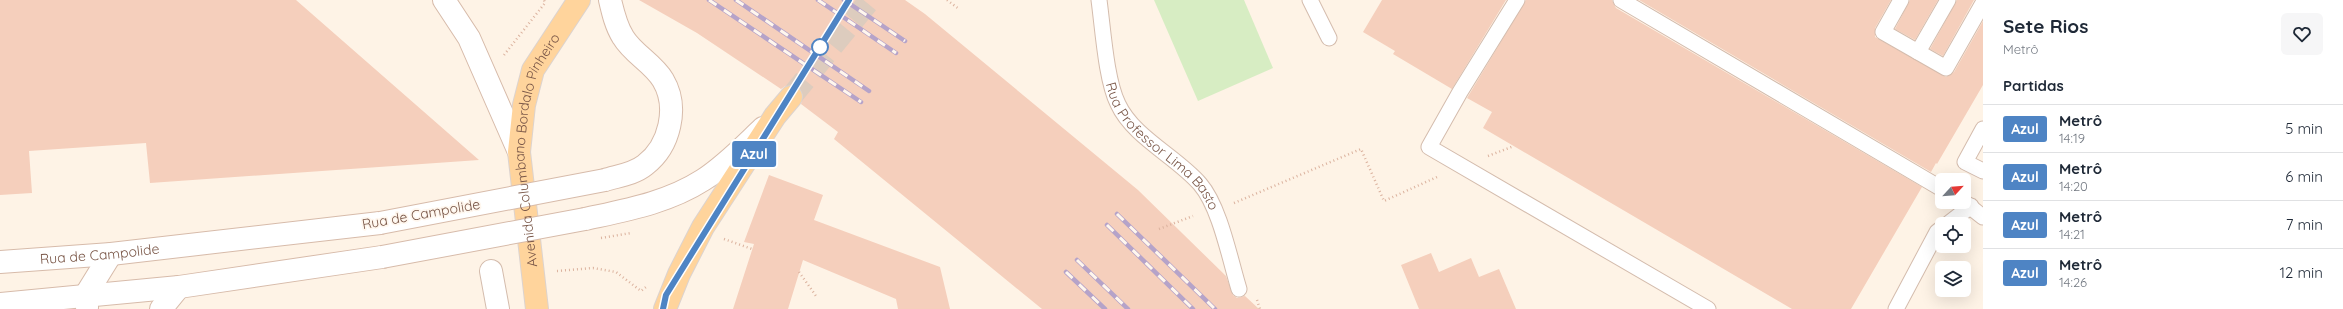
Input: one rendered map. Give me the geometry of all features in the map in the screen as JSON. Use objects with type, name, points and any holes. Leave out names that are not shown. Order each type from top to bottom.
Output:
[{"type":"main road","points":[[444,0],[468,38],[519,152]]},
{"type":"main road","name":"Avenida Columbano Bordalo Pinheiro","points":[[537,309],[519,152],[524,105],[533,70],[579,0]]},
{"type":"main road","name":"Rua de Campolide","points":[[0,262],[111,254],[380,223],[605,180],[644,166],[654,157],[669,130],[671,102],[668,91],[657,70],[623,38],[613,15],[610,0]]},
{"type":"main road","points":[[665,309],[679,274],[703,227],[775,116],[790,96]]},
{"type":"main road","points":[[0,304],[86,303],[179,287],[382,257],[585,219],[645,206],[678,194],[703,180],[726,163],[775,116]]},
{"type":"main road","points":[[86,303],[111,254]]},
{"type":"main road","points":[[491,271],[498,309]]},
{"type":"main road","points":[[161,309],[179,287]]},
{"type":"lane","name":"Rua Professor Lima Basto","points":[[1099,0],[1113,90],[1118,105],[1128,120],[1192,175],[1208,195],[1239,289]]},
{"type":"lane","points":[[1310,0],[1329,38]]},
{"type":"lane","points":[[1517,0],[1460,92],[1429,147],[1708,309]]},
{"type":"lane","points":[[1621,0],[1935,185]]},
{"type":"lane","points":[[1901,0],[1883,32],[1946,68],[1983,3]]},
{"type":"lane","points":[[1918,52],[1948,0]]},
{"type":"lane","points":[[1983,129],[1965,162],[1983,171]]},
{"type":"lane","points":[[1971,207],[1983,216]]},
{"type":"lane","points":[[1955,217],[1962,209]]},
{"type":"lane","points":[[1896,309],[1935,236]]},
{"type":"path","points":[[481,66],[502,57],[545,3],[544,0]]},
{"type":"path","points":[[947,0],[959,9]]},
{"type":"path","points":[[1239,202],[1361,149],[1384,201],[1461,166],[1514,146]]},
{"type":"path","points":[[1160,229],[1192,216]]},
{"type":"path","points":[[532,273],[593,268],[616,272],[641,291],[652,282]]},
{"type":"path","points":[[799,272],[816,296]]},
{"type":"green space","points":[[1154,0],[1244,0],[1273,68],[1198,101]]},
{"type":"building","points":[[0,0],[296,0],[479,160],[150,183],[146,143],[29,151],[32,193],[0,195]]},
{"type":"building","points":[[639,0],[905,0],[925,14],[1138,190],[1226,276],[1233,295],[1237,298],[1245,296],[1259,309],[1042,309],[834,139],[838,132],[801,104],[803,93],[799,87],[787,85],[781,89],[697,33]]},
{"type":"building","points":[[1382,0],[1506,0],[1452,89],[1393,54],[1395,51],[1363,32]]},
{"type":"building","points":[[1526,0],[1612,0],[1616,8],[1922,187],[1851,309],[1792,309],[1483,128],[1492,112],[1467,98]]},
{"type":"building","points":[[1639,0],[1891,0],[1875,28],[1875,37],[1946,77],[1954,72],[1983,21],[1983,85],[1931,172]]},
{"type":"building","points":[[1910,0],[1938,0],[1915,40],[1895,29]]},
{"type":"building","points":[[1957,0],[1974,0],[1943,56],[1930,49]]},
{"type":"building","points":[[769,175],[823,195],[814,220],[940,267],[950,309],[898,309],[896,299],[803,260],[788,309],[733,309],[754,244],[744,242]]},
{"type":"building","points":[[1431,253],[1439,272],[1471,258],[1479,277],[1499,269],[1516,309],[1419,309],[1401,265]]},
{"type":"tunnel","points":[[791,97],[870,0]]},
{"type":"railway","points":[[709,0],[861,102]]},
{"type":"railway","points":[[736,0],[869,91]]},
{"type":"railway","points":[[818,0],[896,53]]},
{"type":"railway","points":[[844,0],[905,41]]},
{"type":"railway","points":[[1117,214],[1215,309]]},
{"type":"railway","points":[[1107,225],[1193,309]]},
{"type":"railway","points":[[1077,260],[1128,309]]},
{"type":"railway","points":[[1066,272],[1105,309]]},
{"type":"metro line","name":"Azul","points":[[663,309],[666,295],[849,0]]}]
